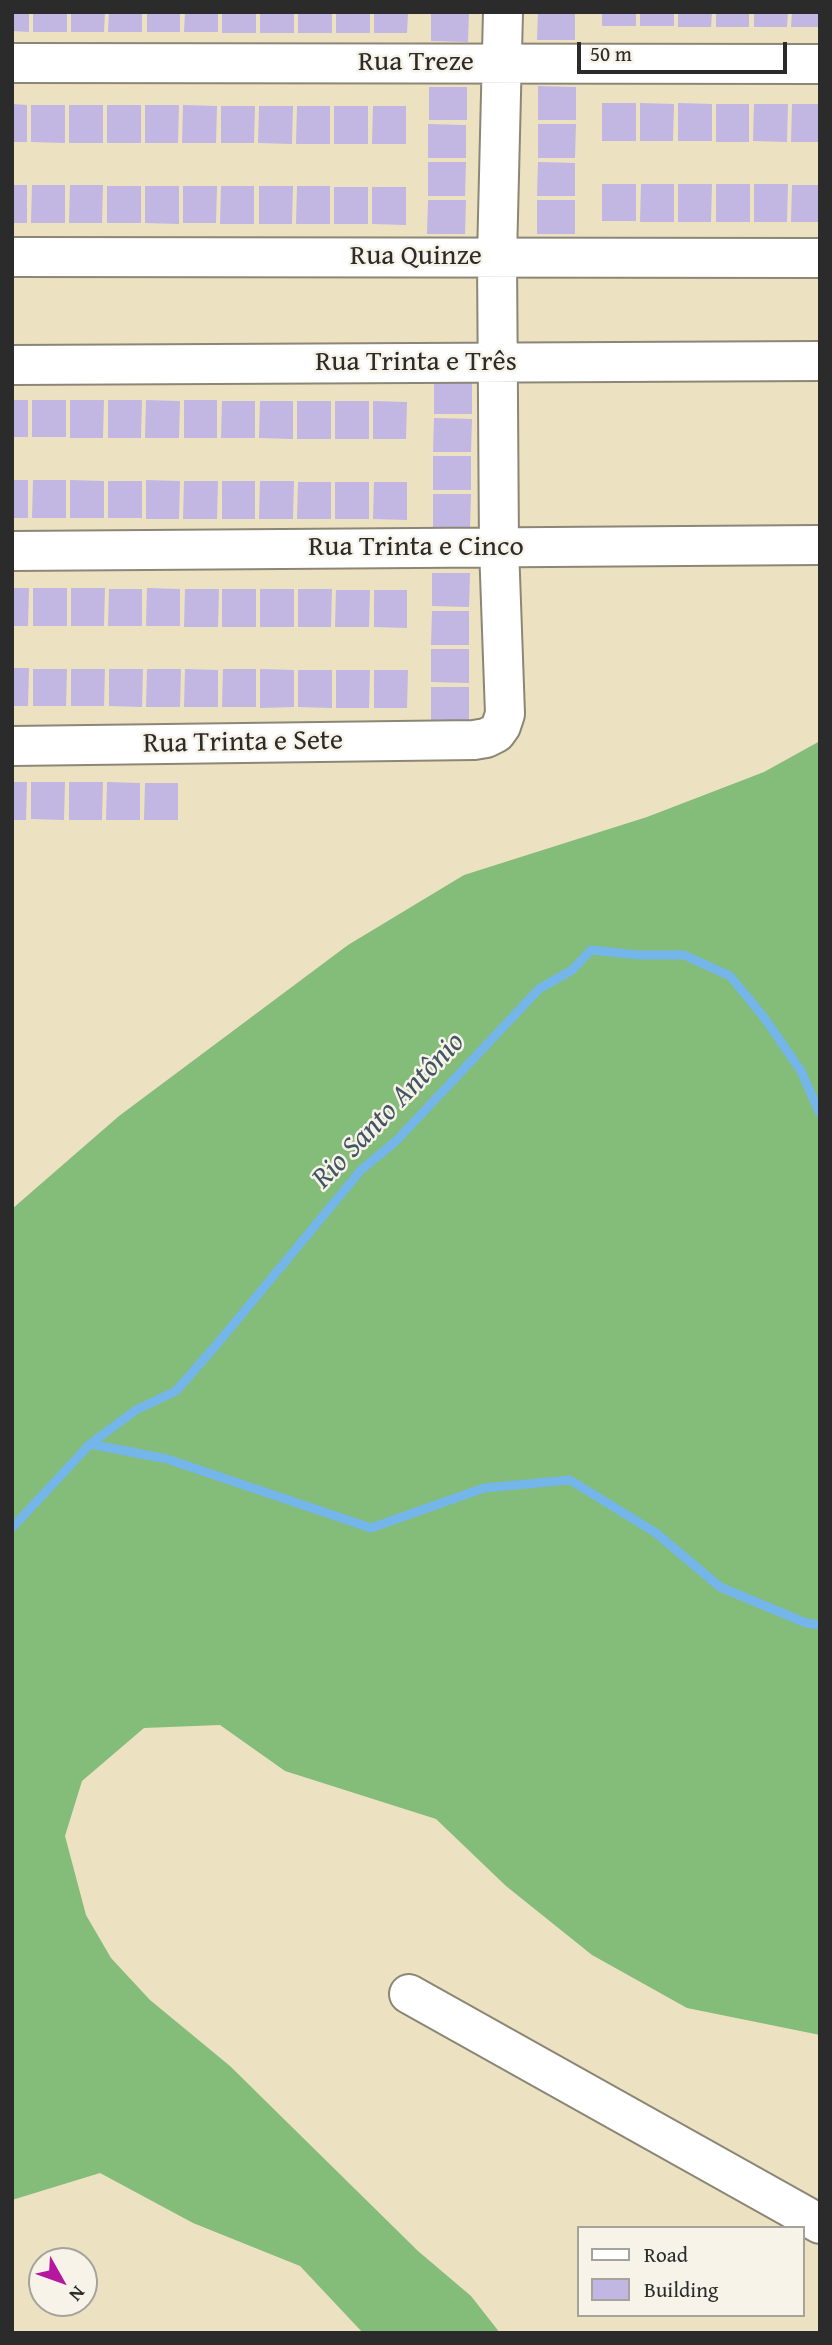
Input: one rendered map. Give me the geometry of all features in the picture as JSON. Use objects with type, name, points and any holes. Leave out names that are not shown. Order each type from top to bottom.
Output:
[{"type":"street","points":[[499,547],[497,257],[503,12]]},
{"type":"street","name":"Rua Treze","points":[[12,63],[820,64]]},
{"type":"street","name":"Rua Quinze","points":[[12,257],[820,258]]},
{"type":"street","name":"Rua Trinta e Três","points":[[12,365],[820,361]]},
{"type":"street","name":"Rua Trinta e Cinco","points":[[12,551],[820,545]]},
{"type":"street","name":"Rua Trinta e Sete","points":[[12,746],[486,738],[502,726],[505,714],[499,547]]},
{"type":"street","points":[[409,1994],[820,2224]]},
{"type":"green space","points":[[820,741],[820,2035],[687,2008],[592,1955],[506,1886],[436,1819],[285,1771],[220,1725],[144,1728],[82,1781],[65,1836],[86,1915],[111,1958],[150,2000],[230,2066],[418,2251],[471,2296],[500,2333],[363,2333],[300,2266],[193,2223],[100,2173],[12,2200],[12,1209],[119,1116],[348,945],[464,875],[647,817],[764,772]]},
{"type":"building","points":[[12,12],[29,12],[29,32],[12,31]]},
{"type":"building","points":[[33,12],[67,12],[67,32],[33,32]]},
{"type":"building","points":[[71,12],[105,12],[104,32],[71,32]]},
{"type":"building","points":[[109,12],[142,12],[142,32],[108,32]]},
{"type":"building","points":[[147,12],[180,12],[180,32],[147,32]]},
{"type":"building","points":[[185,12],[218,12],[218,32],[184,32]]},
{"type":"building","points":[[222,12],[256,12],[256,33],[222,33]]},
{"type":"building","points":[[260,12],[294,12],[294,33],[260,33]]},
{"type":"building","points":[[298,12],[332,12],[332,33],[298,33]]},
{"type":"building","points":[[336,12],[370,12],[370,33],[336,33]]},
{"type":"building","points":[[374,12],[408,12],[407,33],[374,33]]},
{"type":"building","points":[[431,12],[469,12],[468,42],[431,41]]},
{"type":"building","points":[[538,12],[575,12],[575,40],[537,40]]},
{"type":"building","points":[[602,12],[636,12],[636,26],[602,26]]},
{"type":"building","points":[[640,12],[674,12],[674,26],[640,26]]},
{"type":"building","points":[[678,12],[712,12],[711,27],[678,27]]},
{"type":"building","points":[[716,12],[749,12],[749,27],[716,27]]},
{"type":"building","points":[[754,12],[788,12],[787,27],[754,27]]},
{"type":"building","points":[[792,12],[820,12],[820,27],[791,27]]},
{"type":"building","points":[[538,86],[576,87],[576,120],[538,120]]},
{"type":"building","points":[[429,87],[467,87],[467,120],[429,120]]},
{"type":"building","points":[[602,103],[636,103],[636,141],[602,141]]},
{"type":"building","points":[[640,103],[674,104],[673,141],[640,141]]},
{"type":"building","points":[[678,103],[712,104],[712,141],[678,141]]},
{"type":"building","points":[[12,104],[27,105],[27,142],[12,142]]},
{"type":"building","points":[[716,104],[749,104],[749,142],[716,142]]},
{"type":"building","points":[[754,104],[788,104],[787,142],[753,141]]},
{"type":"building","points":[[792,104],[820,104],[820,142],[791,142]]},
{"type":"building","points":[[31,105],[65,105],[65,143],[31,142]]},
{"type":"building","points":[[69,105],[103,105],[103,143],[69,143]]},
{"type":"building","points":[[107,105],[141,105],[141,143],[107,143]]},
{"type":"building","points":[[145,105],[179,105],[178,143],[145,143]]},
{"type":"building","points":[[183,105],[217,106],[216,143],[182,143]]},
{"type":"building","points":[[221,106],[255,106],[254,143],[221,143]]},
{"type":"building","points":[[259,106],[293,106],[292,144],[258,143]]},
{"type":"building","points":[[297,106],[330,106],[330,144],[296,144]]},
{"type":"building","points":[[334,106],[368,106],[368,144],[334,144]]},
{"type":"building","points":[[373,106],[406,106],[406,144],[372,144]]},
{"type":"building","points":[[428,124],[466,125],[466,158],[428,158]]},
{"type":"building","points":[[538,124],[576,124],[575,158],[538,158]]},
{"type":"building","points":[[428,162],[466,162],[465,196],[428,196]]},
{"type":"building","points":[[538,162],[575,163],[575,196],[537,196]]},
{"type":"building","points":[[602,184],[636,184],[636,221],[602,221]]},
{"type":"building","points":[[641,184],[674,184],[674,222],[640,222]]},
{"type":"building","points":[[678,184],[712,184],[711,222],[678,222]]},
{"type":"building","points":[[716,184],[750,184],[750,222],[716,222]]},
{"type":"building","points":[[754,184],[788,184],[787,222],[754,222]]},
{"type":"building","points":[[12,185],[27,185],[27,223],[12,223]]},
{"type":"building","points":[[32,185],[65,185],[65,223],[31,223]]},
{"type":"building","points":[[70,185],[103,185],[102,223],[69,223]]},
{"type":"building","points":[[792,185],[820,185],[820,222],[791,222]]},
{"type":"building","points":[[107,186],[141,186],[141,223],[107,223]]},
{"type":"building","points":[[145,186],[179,186],[179,224],[145,223]]},
{"type":"building","points":[[183,186],[217,186],[216,223],[183,223]]},
{"type":"building","points":[[221,186],[254,186],[254,224],[220,224]]},
{"type":"building","points":[[259,186],[293,186],[292,224],[259,224]]},
{"type":"building","points":[[297,186],[330,186],[330,224],[296,224]]},
{"type":"building","points":[[334,187],[368,187],[368,224],[334,224]]},
{"type":"building","points":[[372,187],[406,187],[406,225],[372,224]]},
{"type":"building","points":[[428,200],[466,200],[465,234],[427,234]]},
{"type":"building","points":[[537,200],[575,200],[575,234],[537,234]]},
{"type":"building","points":[[434,380],[472,380],[472,414],[434,414]]},
{"type":"building","points":[[12,400],[28,400],[28,437],[12,437]]},
{"type":"building","points":[[32,400],[66,400],[66,437],[32,437]]},
{"type":"building","points":[[70,400],[104,400],[103,438],[70,438]]},
{"type":"building","points":[[108,400],[142,400],[141,438],[108,438]]},
{"type":"building","points":[[146,400],[180,401],[179,438],[145,438]]},
{"type":"building","points":[[184,400],[217,400],[217,438],[184,438]]},
{"type":"building","points":[[222,401],[255,401],[255,438],[221,438]]},
{"type":"building","points":[[260,401],[293,401],[293,439],[259,438]]},
{"type":"building","points":[[297,401],[331,401],[331,439],[297,439]]},
{"type":"building","points":[[335,401],[369,401],[369,439],[335,439]]},
{"type":"building","points":[[373,401],[407,402],[406,439],[373,439]]},
{"type":"building","points":[[434,418],[472,419],[471,452],[433,452]]},
{"type":"building","points":[[433,456],[471,456],[471,490],[433,490]]},
{"type":"building","points":[[12,480],[28,480],[28,518],[12,518]]},
{"type":"building","points":[[33,480],[66,480],[66,518],[32,518]]},
{"type":"building","points":[[70,480],[104,481],[104,518],[70,518]]},
{"type":"building","points":[[146,480],[180,481],[179,519],[146,519]]},
{"type":"building","points":[[108,481],[142,481],[142,518],[108,518]]},
{"type":"building","points":[[184,481],[218,481],[217,519],[183,519]]},
{"type":"building","points":[[222,481],[255,481],[255,519],[222,519]]},
{"type":"building","points":[[260,481],[294,481],[293,519],[259,519]]},
{"type":"building","points":[[298,482],[331,482],[331,519],[297,519]]},
{"type":"building","points":[[335,482],[369,482],[369,519],[335,519]]},
{"type":"building","points":[[374,482],[407,482],[407,520],[373,519]]},
{"type":"building","points":[[433,494],[471,494],[470,528],[433,528]]},
{"type":"building","points":[[432,573],[470,573],[469,607],[432,606]]},
{"type":"building","points":[[12,588],[29,588],[28,626],[12,626]]},
{"type":"building","points":[[33,588],[67,588],[67,626],[33,626]]},
{"type":"building","points":[[71,588],[105,588],[104,626],[71,626]]},
{"type":"building","points":[[147,588],[180,589],[180,626],[146,626]]},
{"type":"building","points":[[109,589],[142,589],[142,626],[108,626]]},
{"type":"building","points":[[185,589],[219,589],[218,627],[184,627]]},
{"type":"building","points":[[222,589],[256,589],[256,627],[222,627]]},
{"type":"building","points":[[260,589],[294,589],[294,627],[260,627]]},
{"type":"building","points":[[298,589],[332,589],[331,627],[298,627]]},
{"type":"building","points":[[336,590],[370,590],[369,627],[335,627]]},
{"type":"building","points":[[374,590],[407,590],[407,628],[374,627]]},
{"type":"building","points":[[432,611],[469,611],[469,645],[431,645]]},
{"type":"building","points":[[431,649],[469,649],[469,683],[431,682]]},
{"type":"building","points":[[12,668],[29,668],[28,706],[12,706]]},
{"type":"building","points":[[33,669],[67,669],[66,706],[33,706]]},
{"type":"building","points":[[71,669],[105,669],[104,706],[71,706]]},
{"type":"building","points":[[109,669],[143,669],[142,707],[109,706]]},
{"type":"building","points":[[147,669],[181,669],[180,707],[146,707]]},
{"type":"building","points":[[185,669],[218,670],[218,707],[184,707]]},
{"type":"building","points":[[223,669],[256,669],[256,707],[222,707]]},
{"type":"building","points":[[260,669],[294,670],[294,707],[260,708]]},
{"type":"building","points":[[298,670],[332,670],[332,708],[298,707]]},
{"type":"building","points":[[336,670],[370,670],[369,708],[336,708]]},
{"type":"building","points":[[374,670],[408,670],[407,708],[374,708]]},
{"type":"building","points":[[431,687],[469,687],[469,721],[431,721]]},
{"type":"building","points":[[12,782],[27,782],[26,820],[12,820]]},
{"type":"building","points":[[31,782],[65,782],[64,820],[31,819]]},
{"type":"building","points":[[69,782],[103,782],[102,820],[69,820]]},
{"type":"building","points":[[107,782],[140,783],[140,820],[106,820]]},
{"type":"building","points":[[145,783],[178,783],[178,820],[144,820]]},
{"type":"waterway","name":"Rio Santo Antônio","points":[[12,1528],[90,1444],[136,1410],[176,1391],[361,1170],[396,1141],[539,989],[572,970],[591,950],[638,955],[684,955],[730,976],[763,1016],[801,1071],[820,1114]]},
{"type":"waterway","points":[[90,1444],[167,1459],[371,1528],[484,1488],[570,1480],[656,1533],[720,1587],[806,1623],[820,1625]]}]
